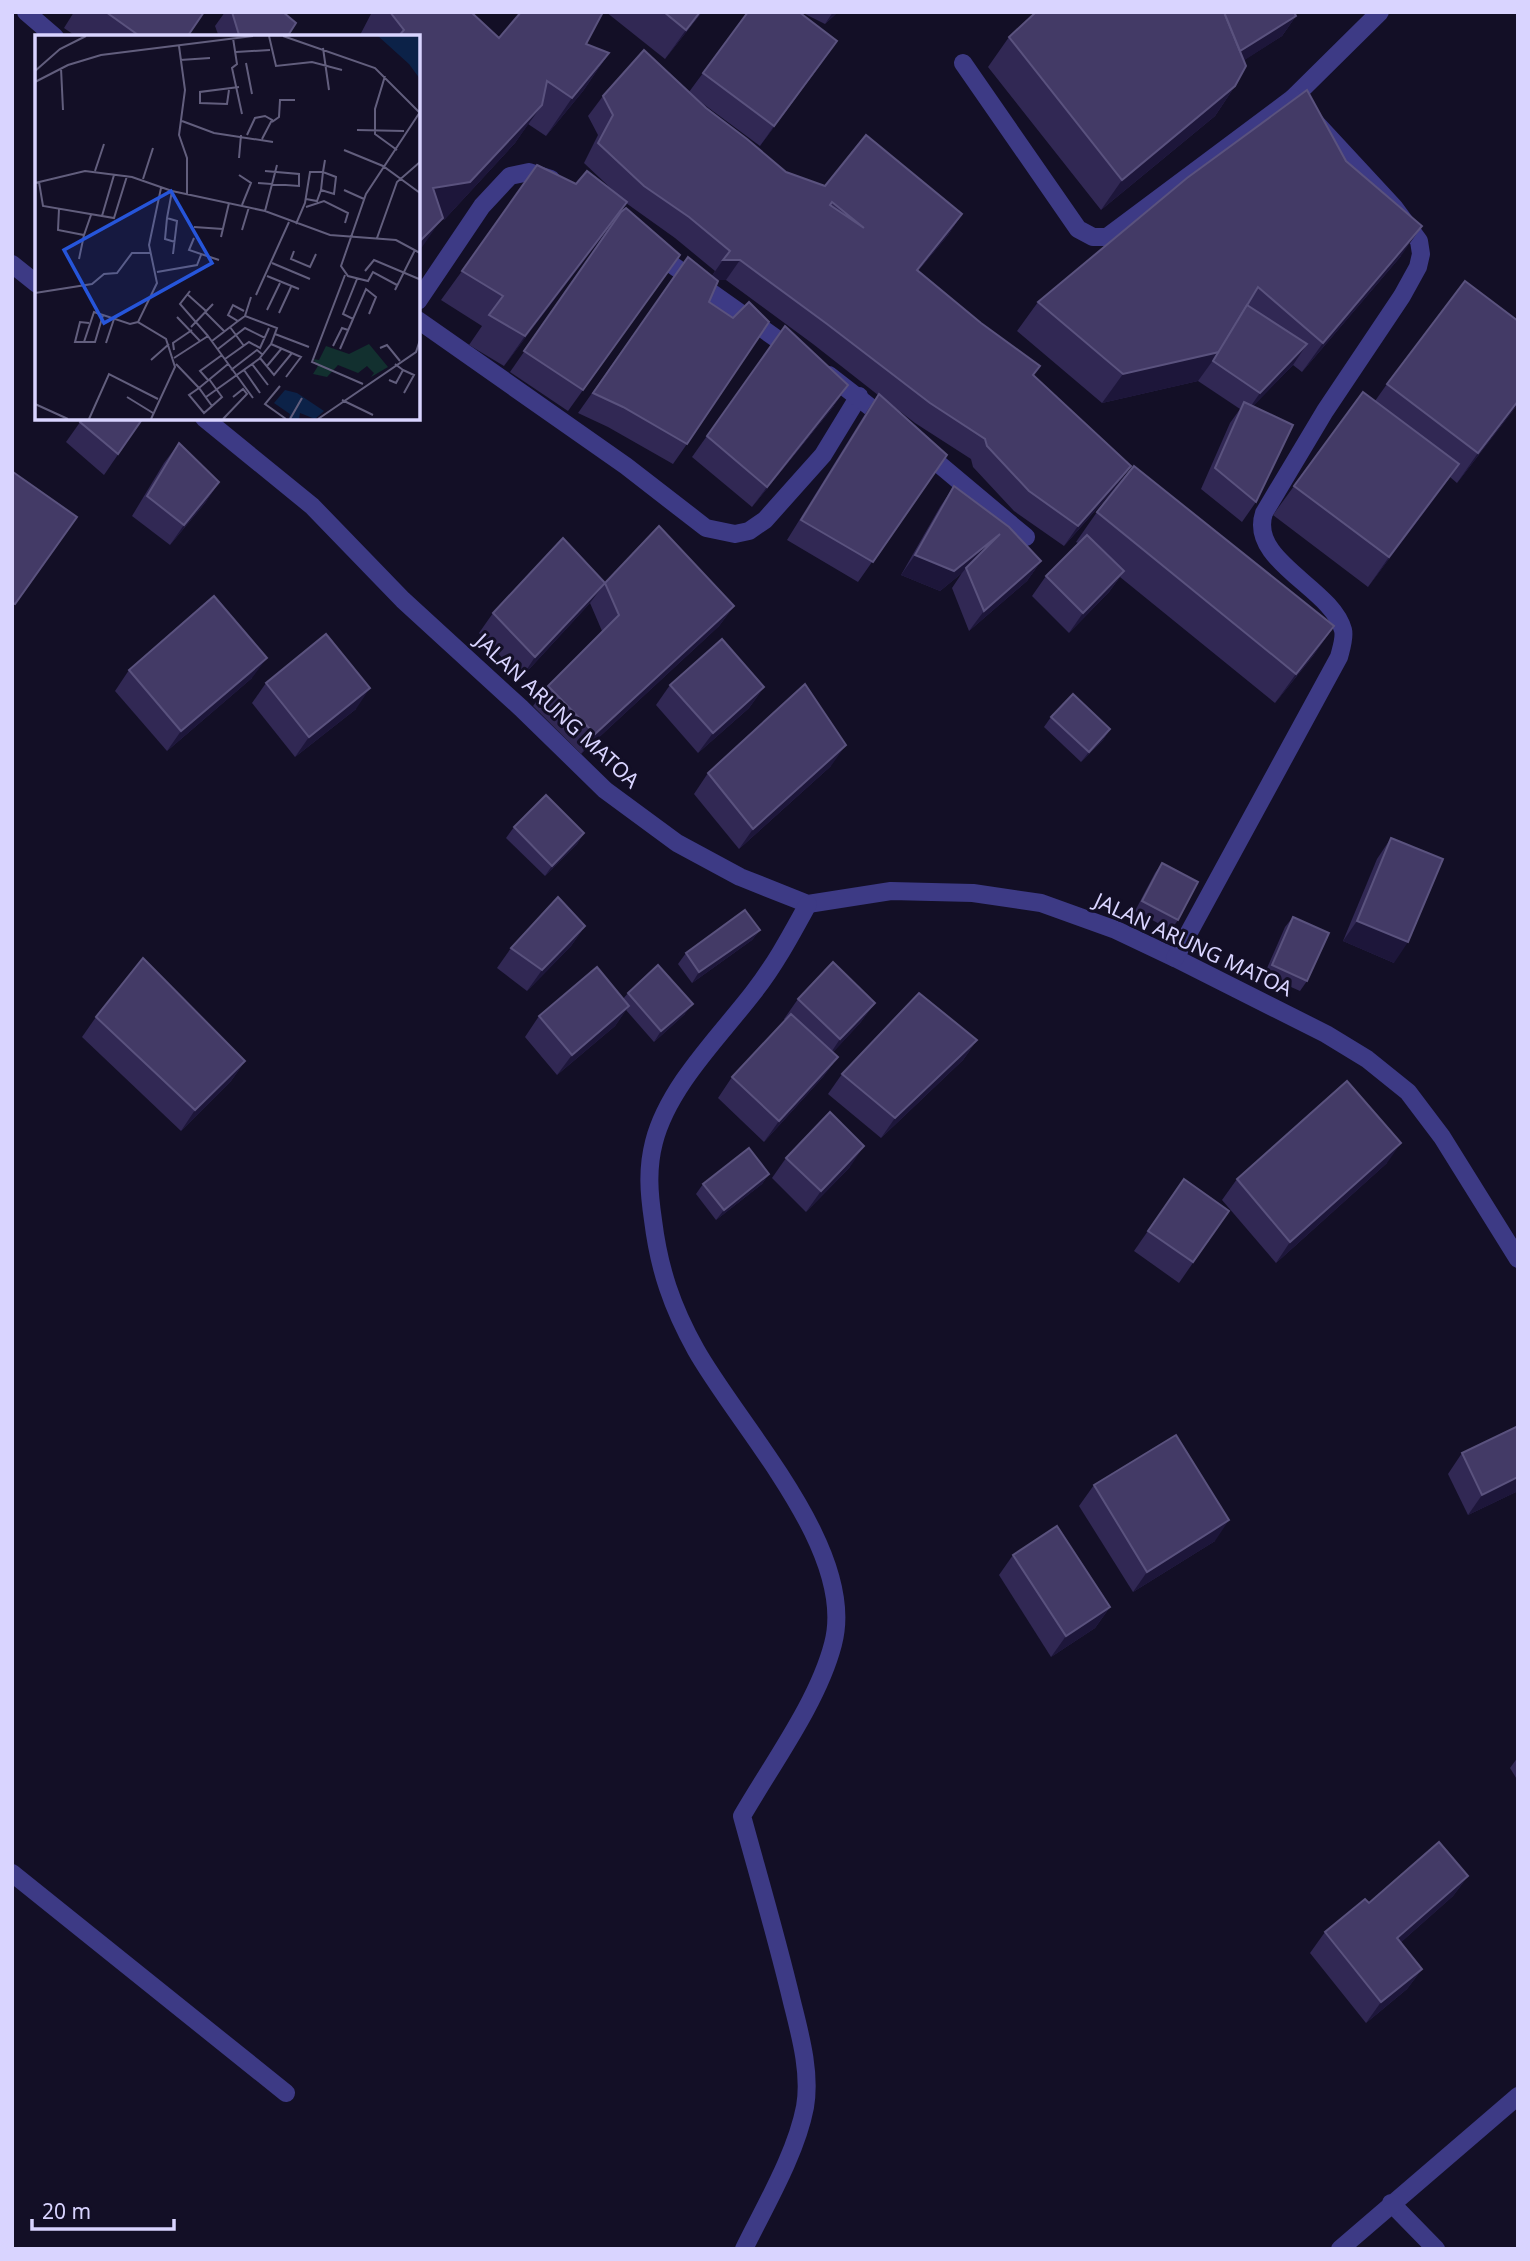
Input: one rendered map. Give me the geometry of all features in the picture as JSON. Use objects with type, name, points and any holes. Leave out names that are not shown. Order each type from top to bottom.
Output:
[{"type":"street","points":[[26,12],[53,35]]},
{"type":"street","points":[[962,63],[1078,229],[1093,237],[1107,237],[1293,98],[1380,12]]},
{"type":"street","points":[[1175,958],[1339,657],[1345,633],[1336,614],[1276,556],[1264,538],[1260,525],[1264,513],[1325,411],[1402,296],[1418,267],[1421,254],[1419,241],[1394,207],[1293,98]]},
{"type":"street","points":[[420,298],[482,205],[510,176],[528,172],[549,178],[570,190]]},
{"type":"street","points":[[635,238],[859,396],[1026,537]]},
{"type":"street","points":[[12,264],[35,282]]},
{"type":"street","points":[[420,321],[626,466],[706,528],[720,533],[749,531],[765,520],[823,455],[859,396]]},
{"type":"street","name":"JALAN ARUNG MATOA","points":[[206,420],[312,506],[403,600],[521,708],[605,790],[677,844],[740,877],[808,904],[891,891],[973,893],[1041,902],[1116,930],[1175,958],[1326,1034],[1367,1059],[1408,1093],[1442,1138],[1518,1259]]},
{"type":"street","points":[[744,2249],[782,2172],[806,2105],[806,2093],[805,2068],[779,1944],[742,1816],[821,1678],[834,1642],[836,1600],[826,1562],[801,1508],[696,1350],[672,1301],[659,1265],[648,1181],[654,1141],[674,1094],[780,956],[808,904]]},
{"type":"street","points":[[12,1872],[286,2093]]},
{"type":"street","points":[[1340,2249],[1518,2096]]},
{"type":"street","points":[[1391,2203],[1436,2249]]},
{"type":"building","points":[[106,12],[204,12],[188,35],[138,35]]},
{"type":"building","points":[[232,12],[283,12],[296,23],[288,35],[239,35]]},
{"type":"building","points":[[390,12],[471,12],[499,38],[521,12],[603,12],[586,44],[609,53],[572,98],[547,81],[542,105],[470,182],[433,188],[443,218],[420,241],[420,35],[400,35],[404,30]]},
{"type":"building","points":[[664,12],[700,12],[686,30]]},
{"type":"building","points":[[748,12],[799,12],[837,41],[774,126],[703,73]]},
{"type":"building","points":[[1036,12],[1224,12],[1246,66],[1235,86],[1122,180],[1009,37]]},
{"type":"building","points":[[1224,12],[1294,12],[1296,16],[1240,51]]},
{"type":"building","points":[[644,50],[706,108],[786,172],[825,186],[866,135],[962,214],[917,270],[981,323],[1040,366],[1033,375],[1131,466],[1078,526],[1029,491],[987,446],[985,439],[930,403],[740,260],[723,260],[730,251],[689,217],[644,186],[598,143],[613,115],[603,96]],"holes":[[[832,202],[864,228],[830,205]]]},
{"type":"building","points":[[1307,90],[1346,161],[1422,226],[1323,343],[1258,287],[1219,352],[1123,374],[1038,302],[1187,178]]},
{"type":"building","points":[[537,165],[576,184],[587,171],[627,202],[525,336],[489,315],[503,296],[462,271]]},
{"type":"building","points":[[626,208],[680,255],[583,390],[524,351]]},
{"type":"building","points":[[688,257],[718,281],[709,302],[733,318],[749,302],[769,322],[687,444],[593,393]]},
{"type":"building","points":[[1465,281],[1518,321],[1518,401],[1478,453],[1387,384]]},
{"type":"building","points":[[1247,305],[1307,344],[1260,393],[1213,361]]},
{"type":"building","points":[[785,326],[848,385],[767,487],[707,436]]},
{"type":"building","points":[[1363,392],[1459,464],[1389,557],[1294,486]]},
{"type":"building","points":[[879,394],[947,455],[873,562],[801,520]]},
{"type":"building","points":[[1244,402],[1293,425],[1256,502],[1215,468]]},
{"type":"building","points":[[82,420],[142,420],[118,454],[80,422]]},
{"type":"building","points":[[179,443],[219,482],[184,525],[147,496]]},
{"type":"building","points":[[1134,466],[1334,626],[1296,674],[1097,512]]},
{"type":"building","points":[[13,472],[77,517],[15,604],[12,603]]},
{"type":"building","points":[[954,486],[1009,527],[1041,561],[984,611],[966,568],[1000,534],[954,571],[915,555]]},
{"type":"building","points":[[659,526],[734,606],[595,734],[548,686],[619,615],[605,583]]},
{"type":"building","points":[[1087,535],[1124,571],[1083,613],[1046,576]]},
{"type":"building","points":[[563,538],[605,583],[535,657],[493,613]]},
{"type":"building","points":[[214,596],[267,658],[181,731],[129,670]]},
{"type":"building","points":[[326,634],[370,688],[309,737],[266,683]]},
{"type":"building","points":[[722,639],[764,687],[713,733],[670,685]]},
{"type":"building","points":[[805,684],[846,745],[753,829],[708,773]]},
{"type":"building","points":[[1073,694],[1110,729],[1089,752],[1051,717]]},
{"type":"building","points":[[546,795],[584,833],[552,866],[514,827]]},
{"type":"building","points":[[1391,838],[1443,859],[1408,942],[1357,921]]},
{"type":"building","points":[[1162,863],[1198,882],[1178,920],[1142,901]]},
{"type":"building","points":[[558,897],[585,926],[542,970],[511,948]]},
{"type":"building","points":[[745,910],[760,930],[699,972],[686,953]]},
{"type":"building","points":[[1293,917],[1329,933],[1307,981],[1272,965]]},
{"type":"building","points":[[143,958],[245,1061],[195,1110],[96,1017]]},
{"type":"building","points":[[833,962],[875,1003],[840,1039],[798,999]]},
{"type":"building","points":[[658,965],[693,1004],[661,1031],[628,993]]},
{"type":"building","points":[[597,967],[629,1006],[572,1055],[539,1016]]},
{"type":"building","points":[[919,993],[977,1040],[895,1118],[842,1074]]},
{"type":"building","points":[[791,1014],[838,1057],[779,1121],[732,1077]]},
{"type":"building","points":[[1347,1081],[1401,1143],[1290,1242],[1237,1179]]},
{"type":"building","points":[[830,1112],[864,1146],[821,1191],[786,1158]]},
{"type":"building","points":[[749,1148],[769,1174],[724,1210],[703,1184]]},
{"type":"building","points":[[1184,1179],[1229,1211],[1193,1262],[1148,1231]]},
{"type":"building","points":[[1518,1426],[1518,1477],[1482,1495],[1462,1453]]},
{"type":"building","points":[[1176,1435],[1229,1520],[1147,1572],[1094,1485]]},
{"type":"building","points":[[1057,1526],[1110,1607],[1066,1636],[1013,1555]]},
{"type":"building","points":[[1439,1842],[1468,1876],[1397,1938],[1422,1969],[1381,2002],[1325,1932],[1365,1899],[1369,1903]]}]
